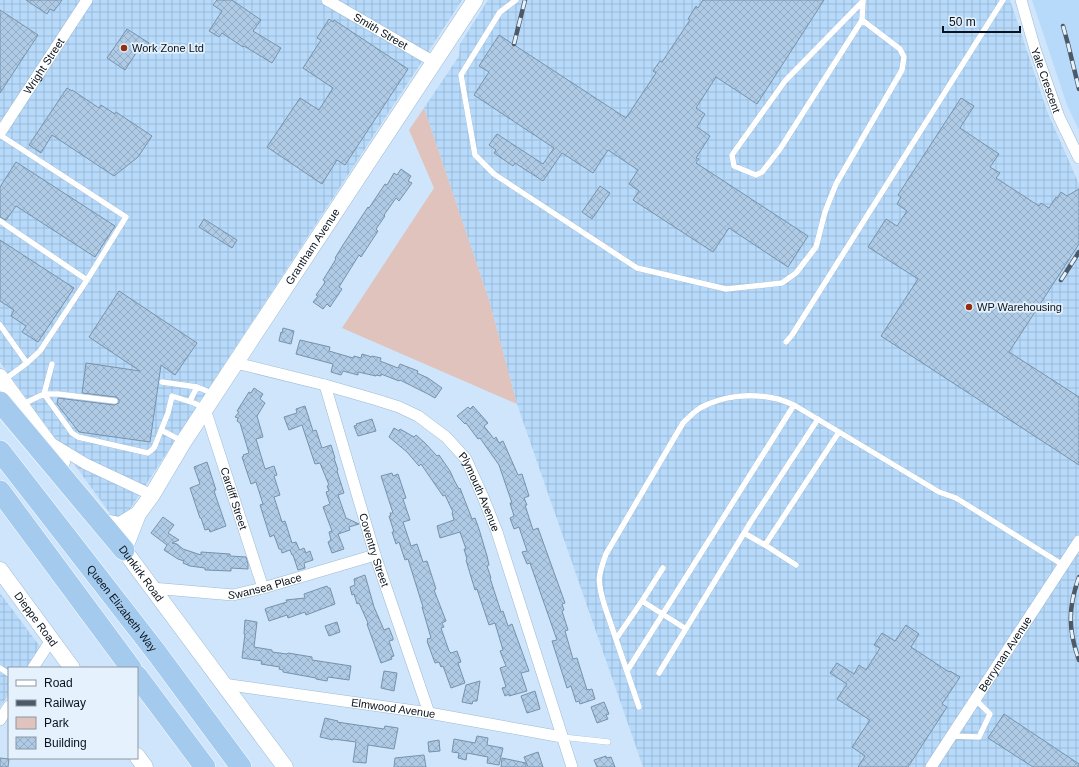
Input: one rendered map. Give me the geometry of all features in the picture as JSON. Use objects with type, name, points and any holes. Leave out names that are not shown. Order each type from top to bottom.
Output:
[{"type":"highway","points":[[0,402],[100,519],[124,550]]},
{"type":"highway","name":"Queen Elizabeth Way","points":[[0,451],[156,652],[241,767]]},
{"type":"highway","points":[[0,491],[130,667]]},
{"type":"highway","points":[[138,677],[205,767]]},
{"type":"street","name":"Wright Street","points":[[0,134],[87,0]]},
{"type":"street","name":"Smith Street","points":[[327,0],[434,62]]},
{"type":"street","name":"Grantham Avenue","points":[[124,550],[138,514],[152,495],[184,441],[475,0]]},
{"type":"street","name":"Yale Crescent","points":[[1021,0],[1035,49],[1059,117],[1079,158]]},
{"type":"street","name":"Plymouth Avenue","points":[[236,363],[325,385],[399,407],[418,416],[446,437],[466,459],[497,532],[572,767]]},
{"type":"street","points":[[2,379],[47,441],[100,519]]},
{"type":"street","name":"Coventry Street","points":[[325,385],[375,555],[429,713]]},
{"type":"street","name":"Cardiff Street","points":[[205,409],[263,588]]},
{"type":"street","points":[[47,441],[86,464],[152,495]]},
{"type":"street","name":"Grantham Avenue","points":[[100,519],[120,525],[138,514]]},
{"type":"street","name":"Berryman Avenue","points":[[931,767],[1079,540]]},
{"type":"street","name":"Dunkirk Road","points":[[124,550],[285,767]]},
{"type":"street","name":"Swansea Place","points":[[152,588],[232,595],[263,588],[375,555]]},
{"type":"street","name":"Dieppe Road","points":[[0,570],[71,667]]},
{"type":"street","points":[[34,667],[51,640]]},
{"type":"street","name":"Elmwood Avenue","points":[[223,684],[429,713],[562,737]]},
{"type":"street","points":[[0,720],[8,708]]},
{"type":"street","points":[[138,757],[145,767]]},
{"type":"lane","points":[[516,0],[500,12],[460,75],[475,155],[494,174],[637,268],[726,289],[782,283],[796,273],[816,247],[825,212],[836,184],[902,70],[904,57],[900,49],[862,20]]},
{"type":"lane","points":[[863,0],[862,20],[780,148],[762,172],[756,175],[734,166],[732,155],[785,81],[863,0]]},
{"type":"lane","points":[[786,342],[792,335],[1002,0]]},
{"type":"lane","points":[[0,134],[126,217],[87,280],[40,351],[27,363],[2,379]]},
{"type":"lane","points":[[0,221],[87,280]]},
{"type":"lane","points":[[0,325],[27,363]]},
{"type":"lane","points":[[44,394],[52,364]]},
{"type":"lane","points":[[162,382],[197,387],[215,394]]},
{"type":"lane","points":[[190,401],[197,387]]},
{"type":"lane","points":[[44,394],[72,433],[78,438],[148,453],[154,448],[168,413],[172,396],[190,401],[205,409]]},
{"type":"lane","points":[[21,406],[44,394],[58,394],[115,401]]},
{"type":"lane","points":[[639,707],[599,587],[599,573],[606,554],[684,423],[698,409],[719,400],[743,395],[774,398],[794,405],[939,492],[956,498],[1062,565]]},
{"type":"lane","points":[[627,671],[794,405]]},
{"type":"lane","points":[[659,673],[744,533],[818,419]]},
{"type":"lane","points":[[161,430],[184,441]]},
{"type":"lane","points":[[765,545],[839,432]]},
{"type":"lane","points":[[744,533],[796,565]]},
{"type":"lane","points":[[616,639],[663,568]]},
{"type":"lane","points":[[642,601],[686,629]]},
{"type":"lane","points":[[951,736],[979,737],[990,714],[975,699]]},
{"type":"lane","points":[[562,737],[608,742]]},
{"type":"shaded area","points":[[0,0],[462,0],[130,509],[117,523],[0,362]]},
{"type":"shaded area","points":[[488,0],[1010,0],[1047,111],[1079,184],[1079,767],[643,767],[517,404],[489,300],[424,108],[459,56],[460,44]]},
{"type":"shaded area","points":[[1032,0],[1079,0],[1079,130],[1067,105]]},
{"type":"shaded area","points":[[0,593],[41,648],[28,667],[8,667],[8,695],[0,707]]},
{"type":"green space","points":[[424,108],[489,300],[517,404],[342,328],[434,188],[409,130]]},
{"type":"building","points":[[26,0],[62,0],[54,11],[50,9],[47,14]]},
{"type":"building","points":[[217,0],[232,0],[261,20],[253,31],[281,48],[272,63],[244,46],[243,47],[222,33],[219,37],[209,31],[222,11],[213,5]]},
{"type":"building","points":[[703,0],[824,0],[757,104],[716,77],[696,108],[705,114],[697,127],[710,136],[696,158],[699,159],[696,163],[808,236],[788,267],[729,228],[713,252],[633,200],[639,191],[629,184],[638,170],[608,150],[593,173],[562,153],[543,181],[515,163],[513,166],[494,153],[496,150],[489,145],[497,134],[543,164],[554,148],[474,95],[489,72],[479,66],[499,35],[626,118],[656,73],[653,71],[660,61],[662,62],[690,20],[688,19],[696,6],[698,8]]},
{"type":"building","points":[[0,10],[38,35],[0,93]]},
{"type":"building","points":[[329,19],[333,22],[334,20],[408,69],[345,165],[337,160],[322,184],[267,147],[300,98],[319,110],[333,88],[303,68],[321,40],[317,38]]},
{"type":"building","points":[[127,29],[149,43],[143,53],[138,50],[125,70],[107,58]]},
{"type":"building","points":[[67,88],[99,108],[101,105],[115,114],[116,112],[152,136],[138,157],[114,176],[52,135],[41,153],[29,145]]},
{"type":"building","name":"WP Warehousing","points":[[961,98],[974,106],[960,128],[999,154],[990,167],[1000,173],[996,178],[1039,206],[1041,203],[1049,208],[1061,192],[1067,196],[1079,189],[1079,244],[1009,352],[1079,397],[1079,465],[881,336],[918,279],[868,247],[886,219],[897,226],[907,211],[897,204],[901,197],[898,195]]},
{"type":"building","points":[[16,162],[115,226],[95,257],[16,206],[6,220],[0,217],[0,187]]},
{"type":"building","points":[[401,169],[411,176],[408,181],[412,183],[399,201],[396,198],[384,215],[385,216],[376,229],[378,231],[361,257],[359,255],[339,287],[342,289],[330,307],[327,304],[323,309],[313,302],[324,284],[325,281],[323,280],[336,259],[335,258],[368,207],[369,208],[385,184],[387,185],[394,173],[397,175]]},
{"type":"building","points":[[600,186],[610,193],[592,219],[582,212]]},
{"type":"building","points":[[204,219],[237,240],[232,248],[199,227]]},
{"type":"building","points":[[0,240],[74,288],[38,342],[22,332],[26,326],[11,316],[14,310],[0,301]]},
{"type":"building","points":[[119,291],[197,343],[175,375],[161,365],[150,442],[79,432],[57,404],[58,398],[114,405],[119,403],[119,400],[116,397],[82,393],[86,363],[140,371],[89,337]]},
{"type":"building","points":[[283,328],[294,331],[291,344],[279,341]]},
{"type":"building","points":[[300,340],[330,347],[329,351],[353,358],[354,356],[361,358],[362,354],[381,358],[380,361],[398,368],[400,364],[418,371],[417,373],[428,378],[442,388],[435,398],[400,380],[399,381],[381,374],[381,376],[376,376],[358,372],[358,375],[343,371],[341,375],[331,372],[333,364],[296,354]]},
{"type":"building","points":[[254,388],[263,394],[260,399],[265,403],[257,416],[263,437],[256,439],[265,469],[274,466],[277,475],[274,476],[280,495],[274,497],[282,522],[285,521],[292,543],[296,542],[299,549],[304,548],[306,553],[310,551],[313,560],[304,563],[305,568],[298,570],[290,550],[282,553],[274,535],[270,537],[260,505],[263,504],[256,482],[251,484],[242,457],[244,456],[243,455],[249,453],[240,423],[237,421],[238,418],[235,417],[249,392],[251,393]]},
{"type":"building","points":[[305,406],[313,431],[316,430],[322,448],[331,445],[344,493],[338,495],[346,518],[359,524],[349,527],[350,530],[338,534],[344,549],[332,553],[328,542],[331,540],[329,532],[332,531],[323,507],[330,504],[326,492],[329,491],[327,486],[329,485],[320,463],[315,464],[302,425],[289,430],[284,417],[297,413],[296,409]]},
{"type":"building","points":[[473,406],[488,423],[484,426],[494,439],[496,437],[499,443],[503,441],[518,475],[522,474],[529,496],[524,498],[527,505],[525,505],[533,530],[538,528],[565,603],[562,604],[564,610],[562,611],[568,630],[565,631],[573,659],[577,658],[587,690],[592,689],[595,699],[580,704],[579,701],[576,702],[571,686],[567,688],[552,641],[557,640],[530,563],[527,564],[522,552],[527,551],[519,527],[514,529],[510,518],[514,516],[510,503],[512,503],[499,465],[480,438],[478,439],[466,423],[465,424],[457,416],[468,407],[470,409]]},
{"type":"building","points":[[372,419],[376,431],[358,436],[354,426]]},
{"type":"building","points":[[394,428],[399,431],[400,429],[414,437],[416,435],[437,456],[439,455],[450,471],[459,489],[460,488],[472,519],[475,518],[479,529],[487,556],[489,565],[487,566],[490,578],[501,612],[503,611],[508,626],[512,624],[529,671],[521,673],[527,691],[505,696],[502,688],[506,687],[500,668],[506,666],[500,651],[503,650],[495,623],[489,625],[477,589],[475,590],[466,560],[464,549],[466,549],[460,532],[440,538],[437,526],[454,520],[453,512],[445,495],[443,496],[421,464],[419,466],[407,452],[389,437]]},
{"type":"building","points":[[207,462],[216,490],[214,490],[215,494],[226,526],[210,532],[209,529],[205,530],[190,488],[200,484],[194,467]]},
{"type":"building","points":[[392,473],[393,476],[398,474],[406,498],[403,499],[410,520],[403,522],[411,546],[417,544],[423,562],[427,561],[436,589],[434,590],[446,621],[442,623],[444,627],[441,628],[449,651],[451,653],[457,651],[461,662],[458,663],[465,683],[451,688],[443,666],[441,667],[439,662],[435,663],[427,641],[427,639],[431,638],[423,607],[408,559],[405,560],[399,542],[396,544],[392,532],[394,532],[389,516],[391,516],[390,513],[393,513],[381,476]]},
{"type":"building","points":[[163,517],[174,525],[168,533],[179,540],[172,543],[177,544],[183,549],[201,555],[201,552],[230,554],[230,556],[246,557],[248,569],[231,568],[231,571],[205,570],[205,568],[190,566],[183,563],[184,561],[164,550],[167,545],[151,533]]},
{"type":"building","points":[[365,575],[374,607],[384,630],[389,628],[393,638],[393,640],[389,641],[394,656],[391,657],[392,659],[381,663],[367,624],[368,623],[359,603],[357,604],[354,594],[352,595],[350,587],[355,585],[354,579]]},
{"type":"building","points":[[327,586],[330,588],[335,604],[306,615],[305,612],[288,618],[287,615],[269,621],[265,609],[287,602],[286,600],[305,598],[304,594]]},
{"type":"building","points":[[245,620],[257,622],[254,647],[272,650],[272,652],[312,657],[312,660],[351,666],[349,680],[328,677],[327,681],[316,679],[283,672],[283,670],[279,669],[280,667],[261,664],[262,661],[242,658]]},
{"type":"building","points":[[337,622],[340,632],[329,636],[325,626]]},
{"type":"building","points":[[906,625],[919,634],[911,647],[949,672],[950,671],[960,677],[942,704],[947,707],[908,767],[858,767],[865,756],[852,747],[870,720],[837,699],[847,684],[830,673],[837,663],[854,674],[859,665],[866,670],[880,648],[874,645],[882,633],[895,641]]},
{"type":"building","points":[[384,671],[397,673],[394,691],[381,688]]},
{"type":"building","points":[[480,681],[477,701],[473,701],[472,704],[462,702],[466,685]]},
{"type":"building","points":[[535,691],[540,709],[527,713],[521,696]]},
{"type":"building","points":[[604,702],[609,714],[606,715],[608,719],[597,723],[591,707]]},
{"type":"building","points":[[1004,714],[1079,764],[1079,767],[1033,767],[988,738]]},
{"type":"building","points":[[325,718],[338,721],[337,722],[384,729],[385,726],[398,728],[394,749],[368,745],[366,763],[353,762],[356,742],[320,737]]},
{"type":"building","points":[[477,736],[488,738],[487,745],[503,748],[499,765],[487,763],[488,757],[467,753],[466,760],[458,758],[459,753],[452,752],[454,739],[475,743]]},
{"type":"building","points":[[439,740],[440,751],[429,752],[428,742]]},
{"type":"building","points":[[538,752],[543,767],[528,767],[524,757]]},
{"type":"building","points":[[424,755],[426,767],[394,767],[395,758]]},
{"type":"building","points":[[606,756],[606,758],[611,757],[615,767],[597,767],[594,760]]},
{"type":"building","points":[[0,758],[9,759],[8,767],[0,767]]},
{"type":"building","points":[[502,758],[526,763],[526,767],[501,767]]},
{"type":"railway","points":[[514,44],[525,0]]},
{"type":"railway","points":[[1063,26],[1079,89]]},
{"type":"railway","points":[[1061,280],[1079,252]]},
{"type":"railway","points":[[1079,577],[1075,588],[1071,609],[1071,628],[1075,649],[1079,660]]},
{"type":"place","name":"Work Zone Ltd","points":[[124,48]]},
{"type":"place","name":"WP Warehousing","points":[[969,307]]}]
